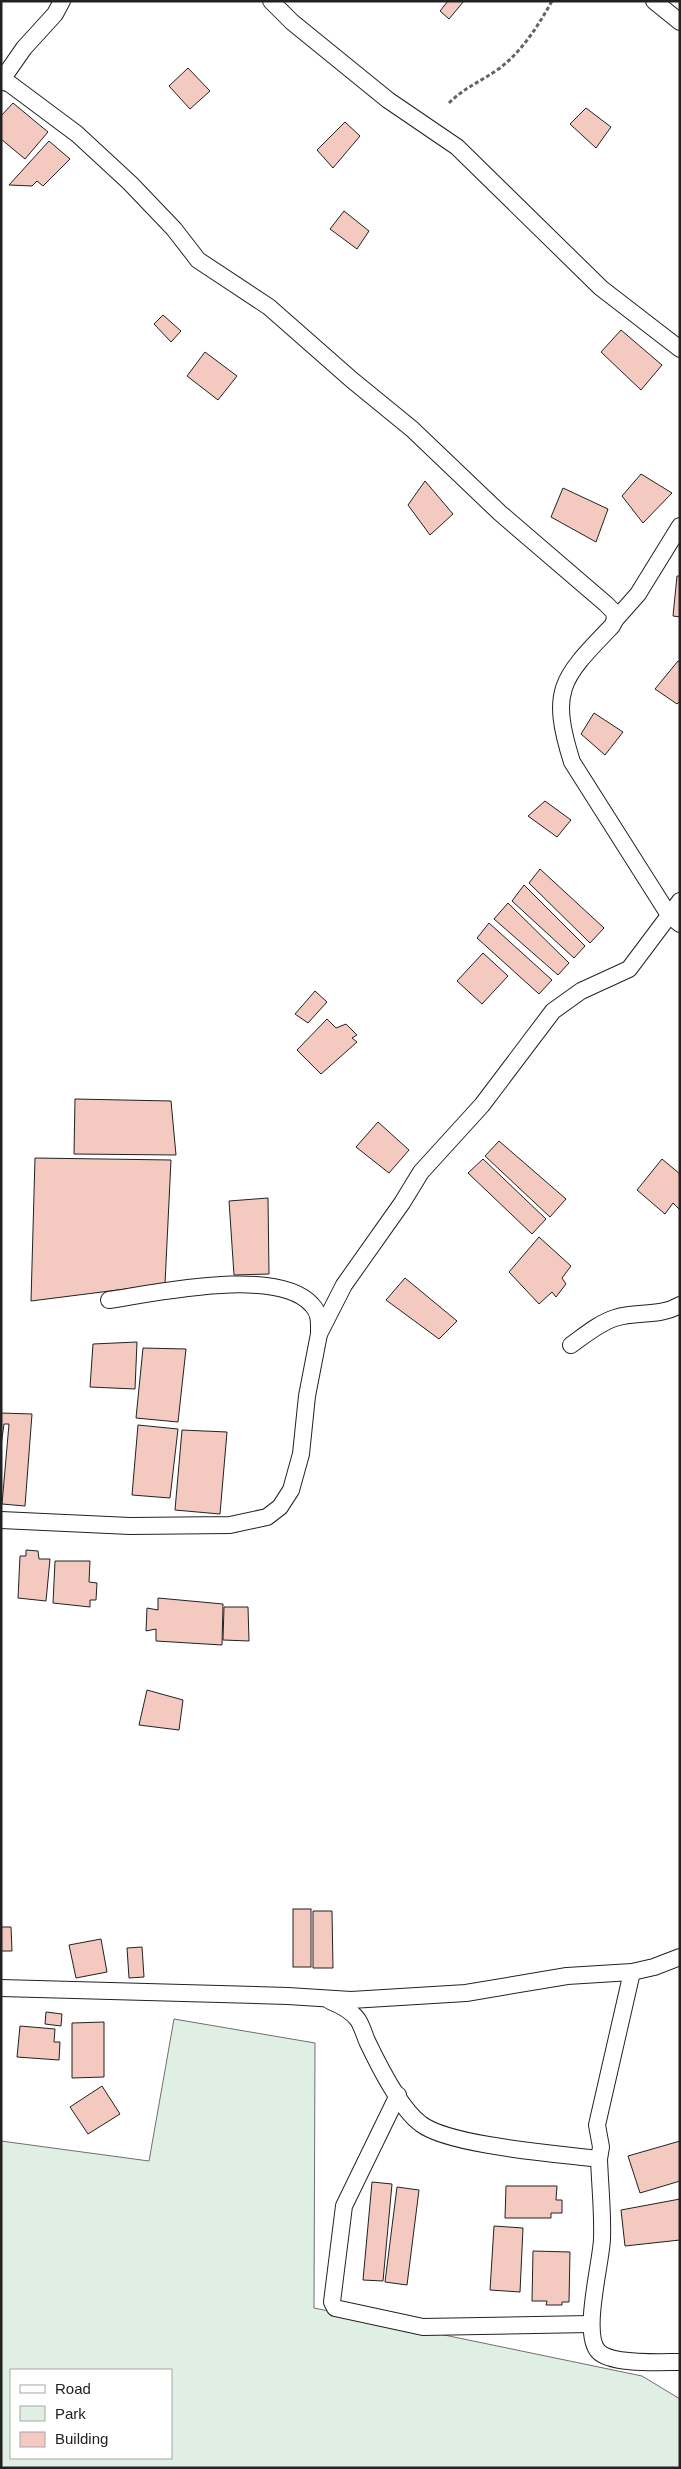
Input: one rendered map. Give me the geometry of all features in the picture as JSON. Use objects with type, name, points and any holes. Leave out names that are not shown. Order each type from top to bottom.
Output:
[{"type":"street","points":[[62,1],[55,14],[24,48],[1,81],[10,84],[77,134],[130,183],[174,229],[198,260],[269,307],[352,380],[412,428],[507,519],[600,598],[614,612],[615,620]]},
{"type":"street","points":[[271,1],[292,22],[388,100],[457,147],[601,288],[680,349]]},
{"type":"street","points":[[654,1],[680,22]]},
{"type":"street","points":[[674,919],[572,762],[563,734],[560,700],[565,682],[578,662],[612,626],[638,594],[680,526]]},
{"type":"street","points":[[319,1334],[344,1284],[402,1203],[421,1172],[482,1105],[554,1011],[581,991],[629,969],[674,919],[680,901]]},
{"type":"street","points":[[1,1520],[130,1526],[230,1525],[267,1517],[280,1507],[294,1481],[301,1454],[307,1396],[319,1334],[319,1317],[313,1306],[297,1292],[281,1287],[261,1285],[194,1287],[109,1300]]},
{"type":"street","points":[[571,1345],[614,1318],[663,1312],[680,1305]]},
{"type":"street","points":[[1,1988],[351,2000],[466,1993],[567,1976],[632,1972],[654,1967],[680,1957]]},
{"type":"street","points":[[632,1972],[597,2125],[601,2147],[602,2240],[590,2324],[592,2342],[599,2352],[613,2359],[680,2362]]},
{"type":"street","points":[[326,1999],[341,2006],[358,2020],[380,2068],[411,2116],[421,2124],[442,2135],[520,2149],[600,2159]]},
{"type":"street","points":[[398,2094],[344,2206],[332,2302],[335,2308],[422,2327],[590,2324]]},
{"type":"path","points":[[449,103],[462,90],[500,68],[527,42],[552,1]]},
{"type":"green space","points":[[174,2019],[315,2043],[314,2308],[642,2376],[680,2399],[680,2468],[1,2468],[1,2141],[149,2161]]},
{"type":"building","points":[[448,1],[464,1],[449,19],[440,11]]},
{"type":"building","points":[[188,68],[210,91],[190,109],[169,86]]},
{"type":"building","points":[[13,103],[48,132],[25,159],[1,139],[1,116]]},
{"type":"building","points":[[586,108],[611,127],[596,148],[570,124]]},
{"type":"building","points":[[345,122],[360,136],[333,168],[317,150]]},
{"type":"building","points":[[49,141],[70,159],[43,186],[37,181],[32,186],[9,185]]},
{"type":"building","points":[[344,211],[369,231],[357,249],[330,229]]},
{"type":"building","points":[[163,315],[181,331],[171,342],[154,324]]},
{"type":"building","points":[[621,330],[662,365],[641,390],[601,352]]},
{"type":"building","points":[[205,352],[237,376],[218,400],[187,376]]},
{"type":"building","points":[[641,474],[672,493],[643,523],[622,496]]},
{"type":"building","points":[[425,481],[453,514],[430,535],[408,505]]},
{"type":"building","points":[[563,488],[608,509],[596,542],[551,517]]},
{"type":"building","points":[[677,576],[680,576],[680,617],[673,616]]},
{"type":"building","points":[[678,661],[680,662],[680,701],[677,704],[655,689]]},
{"type":"building","points":[[594,713],[623,732],[605,755],[581,734]]},
{"type":"building","points":[[545,801],[571,820],[557,837],[528,816]]},
{"type":"building","points":[[540,869],[604,928],[590,943],[529,883]]},
{"type":"building","points":[[524,885],[585,946],[574,958],[512,901]]},
{"type":"building","points":[[508,903],[569,963],[558,975],[494,919]]},
{"type":"building","points":[[489,923],[552,980],[539,994],[477,938]]},
{"type":"building","points":[[483,953],[508,976],[482,1004],[457,981]]},
{"type":"building","points":[[315,991],[327,1002],[308,1023],[295,1014]]},
{"type":"building","points":[[327,1019],[336,1028],[346,1024],[357,1035],[352,1038],[357,1042],[321,1074],[297,1050]]},
{"type":"building","points":[[75,1099],[171,1101],[176,1155],[74,1154]]},
{"type":"building","points":[[378,1122],[409,1150],[389,1173],[356,1147]]},
{"type":"building","points":[[499,1141],[566,1199],[550,1217],[485,1156]]},
{"type":"building","points":[[35,1158],[171,1160],[165,1284],[31,1301]]},
{"type":"building","points":[[483,1159],[546,1219],[532,1234],[468,1173]]},
{"type":"building","points":[[662,1159],[680,1174],[680,1210],[673,1203],[665,1214],[637,1190]]},
{"type":"building","points":[[268,1198],[269,1274],[234,1275],[229,1201]]},
{"type":"building","points":[[539,1237],[571,1266],[562,1278],[566,1284],[556,1297],[552,1292],[539,1304],[509,1272]]},
{"type":"building","points":[[405,1278],[457,1321],[439,1339],[386,1300]]},
{"type":"building","points":[[137,1342],[135,1389],[90,1387],[93,1344]]},
{"type":"building","points":[[143,1348],[186,1349],[178,1422],[136,1418]]},
{"type":"building","points":[[1,1413],[32,1414],[25,1506],[2,1504],[9,1424],[4,1424],[1,1446]]},
{"type":"building","points":[[138,1425],[178,1429],[170,1498],[132,1495]]},
{"type":"building","points":[[182,1430],[227,1432],[220,1514],[175,1510]]},
{"type":"building","points":[[26,1550],[38,1551],[39,1559],[50,1559],[46,1601],[18,1598],[20,1556],[26,1556]]},
{"type":"building","points":[[55,1561],[90,1561],[89,1582],[97,1583],[96,1600],[90,1600],[90,1607],[53,1603]]},
{"type":"building","points":[[158,1598],[223,1604],[222,1645],[156,1641],[156,1629],[146,1631],[147,1608],[158,1610]]},
{"type":"building","points":[[224,1607],[248,1607],[249,1641],[223,1640]]},
{"type":"building","points":[[147,1690],[183,1700],[179,1730],[139,1725]]},
{"type":"building","points":[[293,1909],[311,1909],[311,1967],[293,1967]]},
{"type":"building","points":[[313,1911],[332,1911],[333,1968],[313,1968]]},
{"type":"building","points":[[1,1927],[11,1927],[12,1951],[1,1951]]},
{"type":"building","points":[[101,1939],[107,1972],[76,1978],[69,1945]]},
{"type":"building","points":[[142,1947],[144,1977],[129,1978],[127,1948]]},
{"type":"building","points":[[46,2012],[62,2014],[61,2026],[45,2024]]},
{"type":"building","points":[[104,2022],[104,2077],[72,2078],[72,2023]]},
{"type":"building","points":[[20,2026],[55,2029],[54,2042],[60,2042],[59,2060],[17,2057]]},
{"type":"building","points":[[102,2086],[120,2114],[88,2134],[70,2107]]},
{"type":"building","points":[[680,2141],[680,2181],[640,2193],[628,2156]]},
{"type":"building","points":[[372,2182],[392,2184],[383,2281],[363,2280]]},
{"type":"building","points":[[506,2186],[557,2186],[556,2200],[562,2200],[562,2213],[551,2213],[551,2218],[505,2218]]},
{"type":"building","points":[[397,2187],[419,2190],[407,2285],[385,2282]]},
{"type":"building","points":[[680,2199],[680,2240],[625,2246],[621,2210]]},
{"type":"building","points":[[494,2226],[523,2228],[520,2292],[490,2290]]},
{"type":"building","points":[[533,2251],[570,2252],[569,2302],[562,2302],[562,2305],[546,2305],[547,2301],[532,2301]]}]
